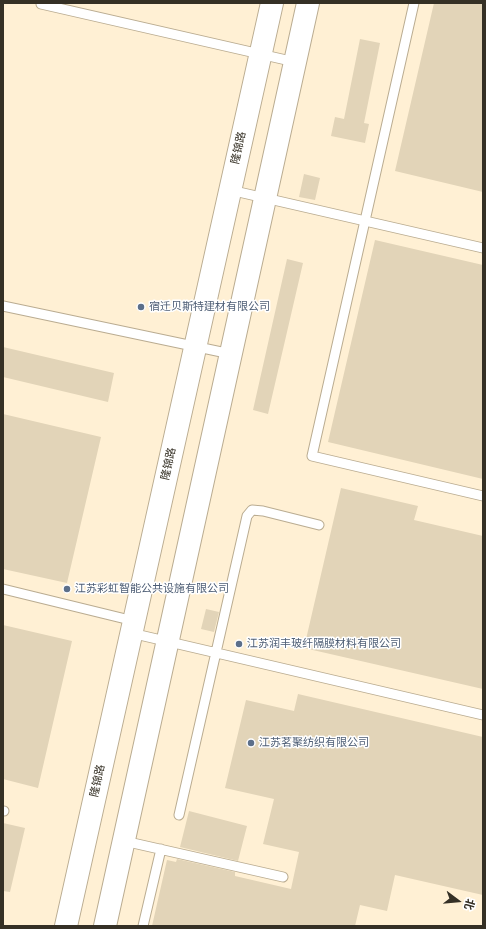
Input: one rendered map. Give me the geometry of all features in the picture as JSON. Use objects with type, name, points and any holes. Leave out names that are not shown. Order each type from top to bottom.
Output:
[{"type":"main road","name":"隆锦路","points":[[66,926],[272,3]]},
{"type":"main road","points":[[105,926],[308,3]]},
{"type":"lane","points":[[414,3],[312,456],[483,496]]},
{"type":"lane","points":[[40,4],[295,62]]},
{"type":"lane","points":[[230,190],[483,248]]},
{"type":"lane","points":[[3,306],[231,354]]},
{"type":"lane","points":[[179,816],[247,516],[252,510],[263,511],[319,525]]},
{"type":"lane","points":[[3,589],[133,627],[168,641],[483,715]]},
{"type":"lane","points":[[124,841],[283,877]]},
{"type":"lane","points":[[143,926],[161,849]]},
{"type":"building","points":[[434,3],[483,3],[483,192],[395,171]]},
{"type":"building","points":[[360,39],[380,43],[364,123],[369,124],[365,143],[331,136],[335,117],[344,119]]},
{"type":"building","points":[[304,174],[320,178],[315,200],[299,197]]},
{"type":"building","points":[[375,240],[483,265],[483,479],[328,442]]},
{"type":"building","points":[[287,259],[303,263],[268,414],[253,410]]},
{"type":"building","points":[[3,347],[114,373],[108,402],[3,377]]},
{"type":"building","points":[[3,414],[101,437],[67,583],[3,569]]},
{"type":"building","points":[[341,488],[418,506],[414,520],[483,536],[483,689],[304,648]]},
{"type":"building","points":[[206,609],[219,612],[214,632],[201,629]]},
{"type":"building","points":[[3,625],[72,641],[38,788],[3,779]]},
{"type":"building","points":[[298,694],[483,737],[483,895],[395,875],[387,911],[360,905],[355,926],[152,926],[167,860],[176,862],[177,859],[235,872],[235,876],[291,889],[299,852],[263,844],[274,799],[225,788],[246,700],[294,711]]},
{"type":"building","points":[[189,811],[247,826],[238,861],[180,847]]},
{"type":"building","points":[[3,823],[25,828],[10,892],[3,891]]},
{"type":"place","name":"宿迁贝斯特建材有限公司","points":[[141,307]]},
{"type":"place","name":"江苏彩虹智能公共设施有限公司","points":[[67,589]]},
{"type":"place","name":"江苏润丰玻纤隔膜材料有限公司","points":[[239,644]]},
{"type":"place","name":"江苏茗聚纺织有限公司","points":[[251,743]]}]
